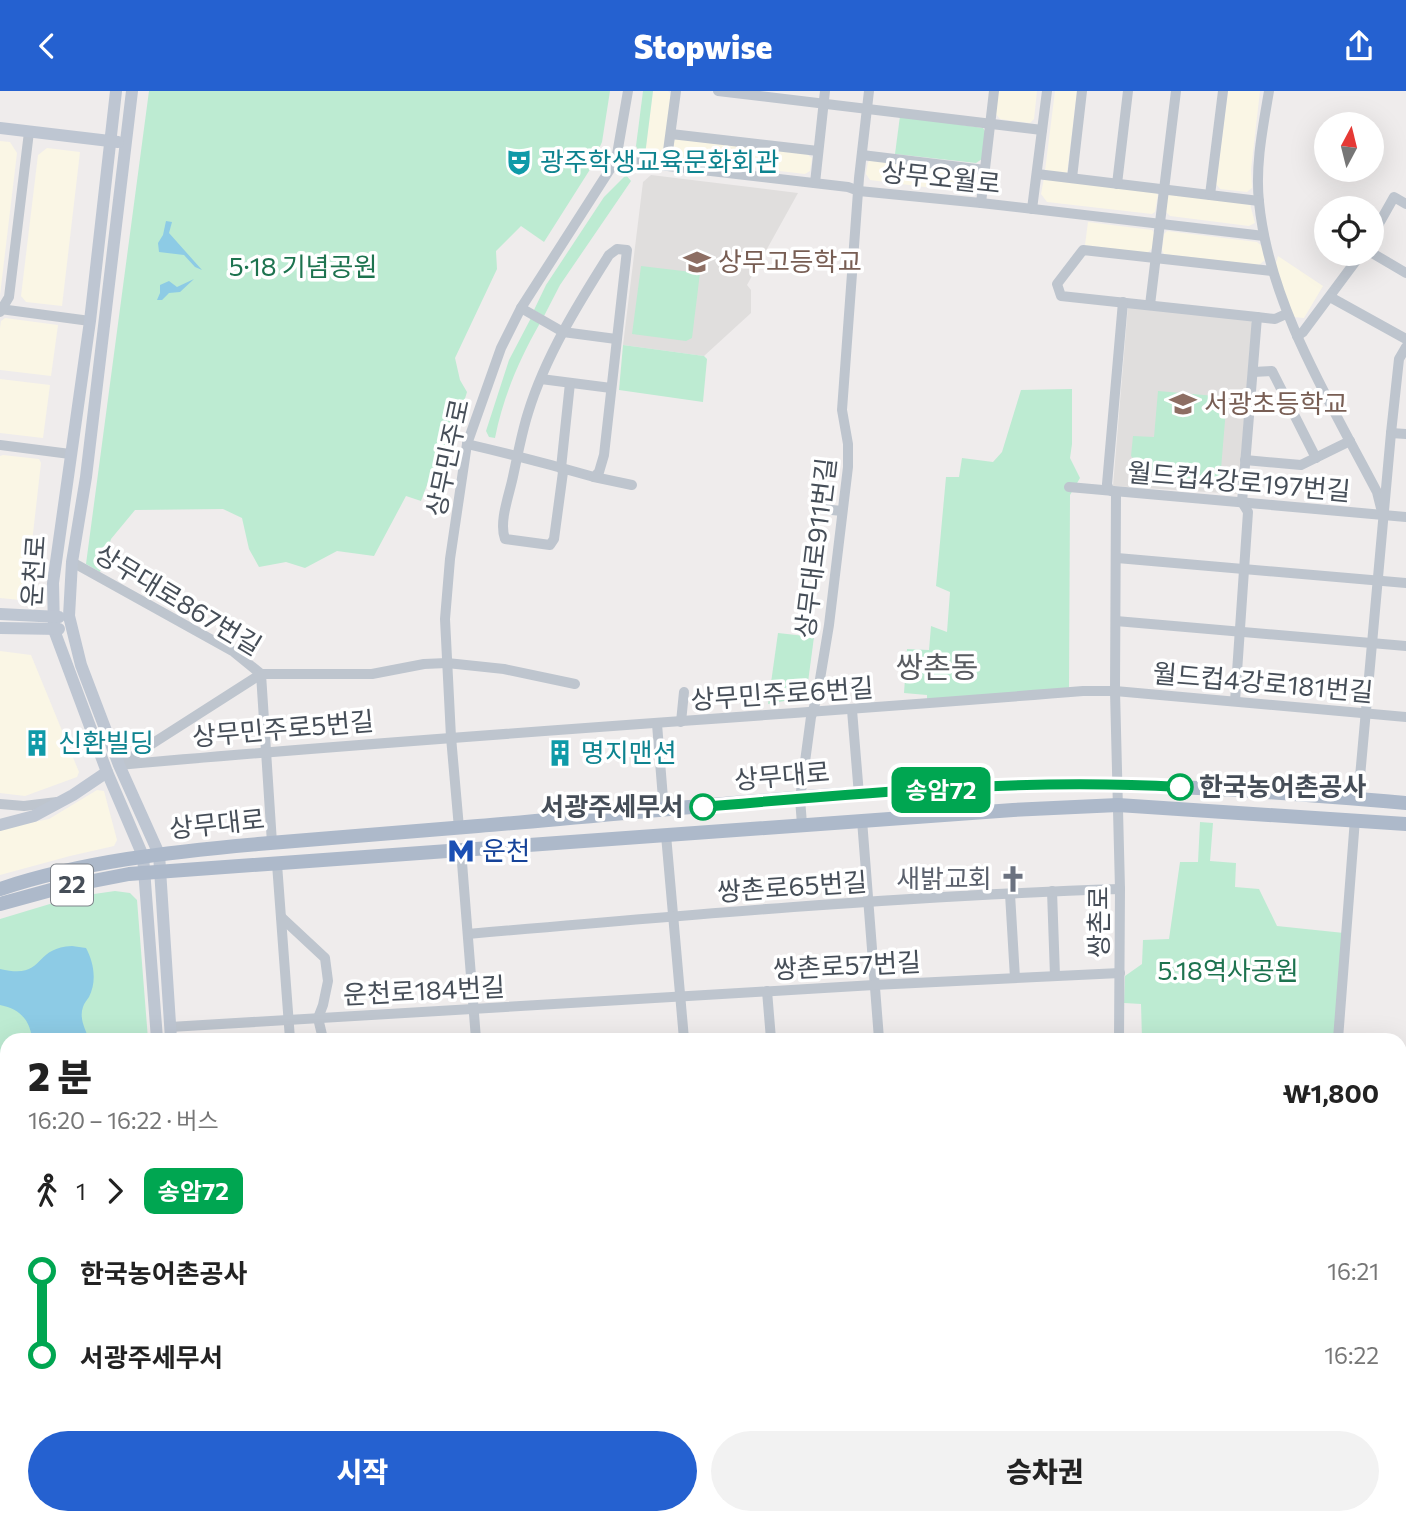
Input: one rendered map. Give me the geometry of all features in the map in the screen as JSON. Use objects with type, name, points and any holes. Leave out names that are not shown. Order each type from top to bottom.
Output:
[{"type":"main road","name":"상무대로","points":[[0,889],[61,871],[159,854],[800,799],[996,786],[1118,785],[1262,791],[1406,803]]},
{"type":"main road","name":"상무대로","points":[[0,904],[98,879],[145,872],[802,824],[1118,805],[1406,824]]},
{"type":"street","name":"운천로","points":[[116,91],[90,321],[53,583],[53,624],[107,772],[143,856],[156,1033]]},
{"type":"street","name":"운천로","points":[[132,91],[99,376],[80,523],[72,562],[69,622],[119,765],[159,854],[170,1033]]},
{"type":"street","name":"상무민주로","points":[[459,828],[445,619],[467,445],[501,348],[521,308],[616,160],[628,91]]},
{"type":"street","points":[[666,166],[676,91]]},
{"type":"street","points":[[718,91],[1042,129]]},
{"type":"street","points":[[815,183],[825,91]]},
{"type":"street","name":"상무대로911번길","points":[[802,824],[800,799],[832,604],[849,456],[842,410],[869,91]]},
{"type":"street","points":[[981,203],[994,91]]},
{"type":"street","points":[[1032,209],[1047,91]]},
{"type":"street","points":[[1072,178],[1082,91]]},
{"type":"street","points":[[1117,184],[1128,91]]},
{"type":"street","points":[[1150,305],[1175,91]]},
{"type":"street","points":[[1210,195],[1223,91]]},
{"type":"street","points":[[1269,91],[1262,132],[1259,201],[1272,271],[1286,314],[1377,492],[1383,515]]},
{"type":"street","points":[[0,128],[125,143]]},
{"type":"street","points":[[29,132],[9,297],[1,310],[90,321]]},
{"type":"street","points":[[671,134],[818,151]]},
{"type":"street","points":[[862,155],[985,170]]},
{"type":"street","name":"상무오월로","points":[[616,160],[848,187],[859,191],[1264,236]]},
{"type":"street","points":[[1037,174],[1259,201]]},
{"type":"street","points":[[1384,215],[1394,197],[1406,204]]},
{"type":"street","points":[[570,383],[561,468],[563,472],[554,539],[550,544],[543,545],[505,539],[503,533],[507,501],[517,455],[528,413],[541,379],[563,332],[610,255],[617,250],[627,250],[604,455],[599,472],[594,477]]},
{"type":"street","points":[[1272,271],[1083,250],[1056,285],[1061,296],[1275,319],[1286,314]]},
{"type":"street","points":[[1384,260],[1406,273]]},
{"type":"street","points":[[1297,336],[1303,332],[1352,266]]},
{"type":"street","points":[[1330,297],[1406,339]]},
{"type":"street","name":"쌍촌로","points":[[1119,1033],[1115,493],[1107,484],[1123,302]]},
{"type":"street","points":[[521,308],[563,332],[616,339]]},
{"type":"street","points":[[1235,701],[1248,512],[1242,502],[1257,317]]},
{"type":"street","points":[[1358,799],[1391,433],[1406,347]]},
{"type":"street","points":[[1252,372],[1272,371],[1316,458]]},
{"type":"street","points":[[541,379],[611,388]]},
{"type":"street","points":[[1391,433],[1406,434]]},
{"type":"street","points":[[1245,460],[1301,465],[1350,441]]},
{"type":"street","points":[[0,445],[70,454]]},
{"type":"street","points":[[467,445],[632,485]]},
{"type":"street","name":"월드컵4강로197번길","points":[[1069,487],[1406,517]]},
{"type":"street","points":[[822,509],[842,511]]},
{"type":"street","points":[[1116,558],[1406,583]]},
{"type":"street","name":"상무대로867번길","points":[[72,562],[234,652],[261,674],[272,843]]},
{"type":"street","points":[[0,614],[53,624]]},
{"type":"street","points":[[1116,621],[1406,646]]},
{"type":"street","points":[[0,628],[69,622]]},
{"type":"street","points":[[119,765],[261,674],[372,674],[424,664],[447,663],[525,673],[575,684]]},
{"type":"street","name":"상무민주로6번길","points":[[451,737],[852,710],[1083,691],[1115,691]]},
{"type":"street","name":"월드컵4강로181번길","points":[[1115,691],[1406,717]]},
{"type":"street","points":[[681,722],[684,692]]},
{"type":"street","points":[[852,710],[859,795]]},
{"type":"street","points":[[657,724],[664,811]]},
{"type":"street","name":"상무민주로5번길","points":[[119,765],[451,737]]},
{"type":"street","points":[[0,825],[34,816],[107,772]]},
{"type":"street","points":[[0,804],[24,806],[61,801]]},
{"type":"street","points":[[1338,1033],[1355,819]]},
{"type":"street","points":[[862,820],[878,1033]]},
{"type":"street","points":[[666,835],[683,1033]]},
{"type":"street","points":[[461,850],[475,1033]]},
{"type":"street","points":[[277,864],[289,1033]]},
{"type":"street","name":"쌍촌로65번길","points":[[468,935],[674,916],[1052,891],[1120,889]]},
{"type":"street","points":[[1052,891],[1055,976]]},
{"type":"street","points":[[1010,894],[1015,978]]},
{"type":"street","points":[[281,917],[325,958],[328,974],[318,1018],[322,1033]]},
{"type":"street","name":"쌍촌로57번길","points":[[680,996],[1120,973]]},
{"type":"street","points":[[767,991],[770,1033]]},
{"type":"street","name":"운천로184번길","points":[[170,1033],[288,1020],[680,996]]},
{"type":"shaded area","points":[[653,91],[668,91],[671,94],[664,152],[657,157],[645,155]]},
{"type":"shaded area","points":[[998,91],[1037,91],[1034,119],[1030,123],[1000,119],[995,113]]},
{"type":"shaded area","points":[[1055,91],[1077,91],[1067,174],[1045,171]]},
{"type":"shaded area","points":[[1228,91],[1260,91],[1251,170],[1252,188],[1247,192],[1220,189],[1216,184]]},
{"type":"shaded area","points":[[677,138],[807,154],[812,158],[810,171],[805,174],[677,159],[673,153],[674,141]]},
{"type":"shaded area","points":[[0,141],[10,142],[17,153],[0,295]]},
{"type":"shaded area","points":[[47,148],[80,152],[62,306],[26,302],[21,296],[38,155]]},
{"type":"shaded area","points":[[873,159],[977,172],[980,175],[978,189],[972,193],[870,180],[866,174],[868,162]]},
{"type":"shaded area","name":"상무고등학교","points":[[651,175],[798,193],[747,285],[751,290],[751,313],[704,356],[623,345],[643,182]]},
{"type":"shaded area","points":[[1044,178],[1156,193],[1158,195],[1155,212],[1152,214],[1047,202],[1041,194]]},
{"type":"shaded area","points":[[1171,194],[1250,204],[1255,223],[1249,226],[1170,216],[1165,211],[1167,196]]},
{"type":"shaded area","points":[[1088,222],[1152,230],[1155,234],[1153,248],[1147,253],[1085,245]]},
{"type":"shaded area","points":[[1167,231],[1257,242],[1262,246],[1265,260],[1259,265],[1164,254],[1164,234]]},
{"type":"shaded area","points":[[1278,256],[1323,286],[1304,318],[1293,317],[1275,266]]},
{"type":"shaded area","name":"서광초등학교","points":[[1128,306],[1249,318],[1252,323],[1238,494],[1113,486]]},
{"type":"shaded area","points":[[5,318],[58,325],[51,376],[0,370],[0,328],[1,321]]},
{"type":"shaded area","points":[[0,379],[50,385],[43,438],[0,433]]},
{"type":"shaded area","points":[[0,456],[39,459],[41,463],[26,595],[20,600],[0,598]]},
{"type":"shaded area","points":[[0,651],[31,655],[79,772],[77,777],[25,796],[0,793]]},
{"type":"shaded area","points":[[97,790],[104,791],[117,840],[114,846],[0,875],[0,829],[49,819]]},
{"type":"green space","name":"5·18 기념공원","points":[[149,91],[610,91],[602,142],[589,171],[544,242],[521,226],[496,251],[497,269],[455,358],[460,380],[467,392],[445,479],[430,477],[421,501],[406,496],[374,556],[337,551],[305,568],[286,562],[259,567],[249,549],[242,518],[223,509],[135,510],[111,539],[100,572],[86,564]]},
{"type":"green space","points":[[643,91],[653,91],[645,155],[641,155],[636,146]]},
{"type":"green space","points":[[900,116],[983,128],[982,159],[976,163],[895,154]]},
{"type":"green space","points":[[626,175],[631,181],[560,285],[544,316],[534,310],[546,285],[604,197]]},
{"type":"green space","points":[[641,266],[700,273],[692,338],[686,341],[632,334]]},
{"type":"green space","points":[[531,318],[540,323],[513,379],[495,438],[489,437],[486,431],[509,360]]},
{"type":"green space","points":[[623,345],[704,356],[707,359],[703,402],[619,390]]},
{"type":"green space","points":[[1072,389],[1070,458],[1080,478],[1070,495],[1069,688],[927,700],[927,695],[904,693],[907,649],[929,650],[931,626],[947,632],[950,592],[936,586],[946,477],[959,477],[962,458],[993,462],[1002,452],[1021,390]]},
{"type":"green space","points":[[1158,391],[1227,397],[1220,481],[1213,487],[1179,483],[1179,477],[1144,470],[1131,456],[1133,436],[1154,437]]},
{"type":"green space","points":[[778,633],[814,637],[806,697],[768,704]]},
{"type":"green space","name":"5.18역사공원","points":[[1200,822],[1213,823],[1210,861],[1236,863],[1235,887],[1259,889],[1277,926],[1344,933],[1336,1033],[1142,1033],[1141,1004],[1124,1003],[1125,976],[1142,964],[1143,940],[1169,939],[1180,862],[1198,862]]},
{"type":"green space","points":[[115,891],[130,893],[137,900],[148,1033],[0,1033],[0,919],[73,897]]},
{"type":"water","points":[[166,221],[172,222],[169,233],[202,270],[195,267],[184,255],[159,252],[158,243]]},
{"type":"water","points":[[194,279],[180,292],[169,293],[162,300],[157,300],[160,285],[169,281],[177,287]]},
{"type":"water","points":[[59,948],[86,948],[93,966],[93,985],[83,1006],[82,1015],[87,1033],[31,1033],[23,1016],[0,1005],[0,969],[25,970]]},
{"type":"bus line","name":"송암72","points":[[703,807],[996,786],[1180,787]]},
{"type":"place","name":"광주학생교육문화회관","points":[[519,162]]},
{"type":"place","name":"상무고등학교","points":[[697,262]]},
{"type":"place","name":"서광초등학교","points":[[1183,404]]},
{"type":"place","name":"신환빌딩","points":[[37,743]]},
{"type":"place","name":"명지맨션","points":[[560,753]]},
{"type":"place","name":"한국농어촌공사","points":[[1180,787]]},
{"type":"place","name":"서광주세무서","points":[[703,807]]},
{"type":"place","name":"운천","points":[[461,851]]},
{"type":"place","name":"새밝교회","points":[[1013,879]]},
{"type":"district","name":"쌍촌동","points":[[937,668]]}]
